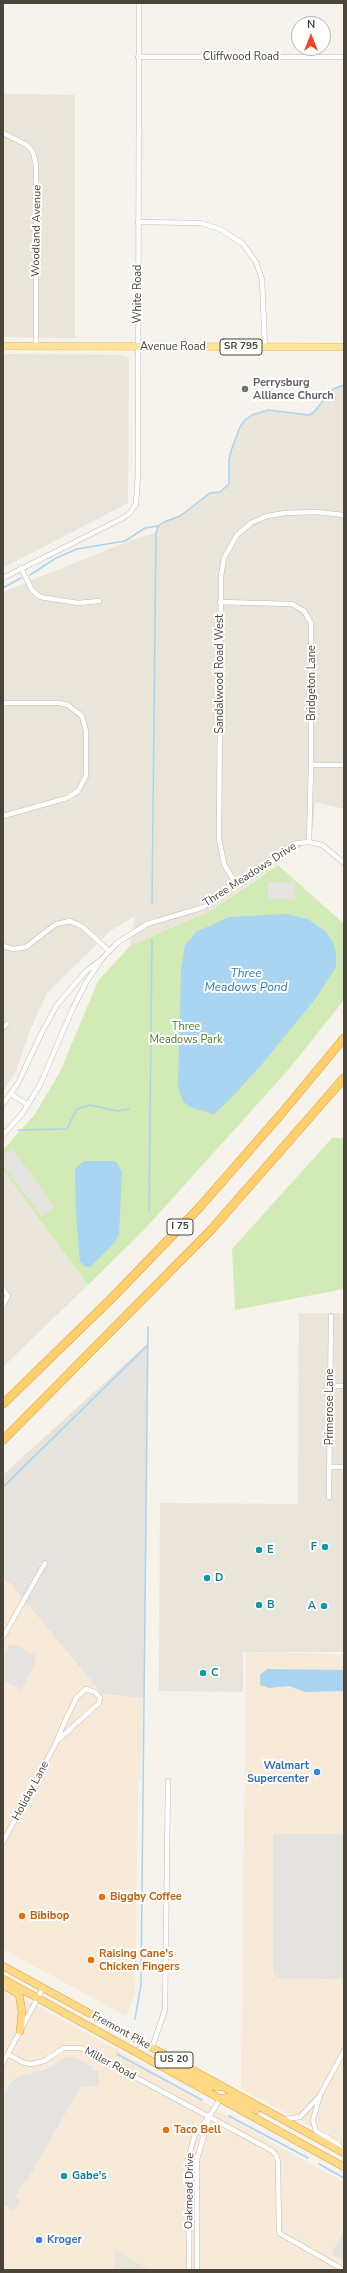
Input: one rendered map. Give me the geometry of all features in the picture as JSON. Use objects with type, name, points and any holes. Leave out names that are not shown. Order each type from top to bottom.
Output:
[{"type":"highway","name":"I 75","points":[[3,1404],[117,1293],[194,1213],[278,1118],[344,1038]]},
{"type":"highway","name":"I 75","points":[[3,1440],[211,1230],[344,1078]]},
{"type":"highway","name":"Fremont Pike","points":[[3,1966],[344,2152]]},
{"type":"highway","name":"Fremont Pike","points":[[3,1980],[344,2167]]},
{"type":"highway","points":[[3,1985],[19,1994],[22,2012],[20,2031]]},
{"type":"highway","points":[[156,2064],[173,2067],[210,2086],[225,2088]]},
{"type":"highway","points":[[220,2099],[228,2096],[268,2117],[286,2121]]},
{"type":"main road","name":"Avenue Road","points":[[3,346],[344,348]]},
{"type":"street","name":"White Road","points":[[3,578],[123,518],[135,508],[138,481],[139,3]]},
{"type":"street","name":"Cliffwood Road","points":[[138,56],[344,57]]},
{"type":"street","name":"Woodland Avenue","points":[[3,133],[27,145],[33,152],[36,165],[36,346]]},
{"type":"street","points":[[138,222],[206,224],[228,233],[243,244],[256,262],[262,278],[265,347]]},
{"type":"street","name":"Sandalwood Road West","points":[[236,884],[224,864],[219,838],[220,602],[222,567],[228,550],[237,535],[251,523],[267,516],[302,512],[344,515]]},
{"type":"street","points":[[21,568],[32,590],[40,597],[78,603],[99,601]]},
{"type":"street","name":"Bridgeton Lane","points":[[220,602],[287,603],[300,608],[309,619],[312,628],[309,842]]},
{"type":"street","points":[[3,703],[60,703],[68,705],[79,712],[84,720],[86,738],[86,776],[78,791],[67,798],[3,816]]},
{"type":"street","points":[[311,765],[344,765]]},
{"type":"street","name":"Three Meadows Drive","points":[[3,1135],[28,1105],[50,1065],[80,992],[108,952],[135,930],[159,920],[193,912],[214,900],[292,845],[309,842],[322,846],[344,862]]},
{"type":"street","points":[[3,946],[13,949],[26,946],[56,924],[70,921],[83,926],[108,952]]},
{"type":"street","name":"Three Meadows Drive","points":[[3,1104],[11,1094],[26,1068],[42,1032],[57,1005],[81,976],[94,963],[101,960]]},
{"type":"street","points":[[3,1028],[7,1024]]},
{"type":"street","points":[[11,1094],[28,1105]]},
{"type":"street","points":[[3,1289],[8,1296],[3,1305]]},
{"type":"street","name":"Primerose Lane","points":[[330,1316],[330,1498]]},
{"type":"street","points":[[330,1386],[344,1386]]},
{"type":"street","points":[[330,1467],[344,1467]]},
{"type":"street","points":[[3,1637],[45,1563]]},
{"type":"street","name":"Holiday Lane","points":[[3,1842],[58,1740],[80,1693],[86,1689],[95,1692],[100,1698],[99,1703],[58,1740]]},
{"type":"street","points":[[152,2048],[165,2010],[168,1781]]},
{"type":"street","points":[[3,2063],[44,1988]]},
{"type":"street","name":"Miller Road","points":[[8,2054],[24,2063],[32,2064],[44,2061],[64,2048],[82,2048],[264,2146],[276,2155],[279,2233],[344,2270]]},
{"type":"street","points":[[344,2051],[320,2095],[314,2111],[314,2128],[321,2135],[338,2144],[344,2152]]},
{"type":"street","points":[[278,2117],[291,2120],[300,2117],[320,2095]]},
{"type":"street","name":"Oakmead Drive","points":[[189,2270],[190,2152],[195,2134],[209,2117],[220,2099]]},
{"type":"street","name":"Oakmead Drive","points":[[197,2270],[197,2159],[209,2117]]},
{"type":"shaded area","points":[[3,94],[75,95],[75,338],[3,337]]},
{"type":"shaded area","points":[[3,354],[121,355],[129,358],[128,503],[3,568]]},
{"type":"shaded area","points":[[344,385],[344,809],[315,802],[313,830],[302,846],[212,910],[130,946],[135,916],[109,932],[47,993],[29,1033],[17,1069],[3,1092],[3,592],[134,539],[156,533],[158,526],[180,516],[210,493],[220,492],[229,484],[229,459],[240,427],[245,420],[252,415],[268,410],[309,415],[313,413],[333,389]]},
{"type":"shaded area","points":[[268,882],[295,882],[295,899],[268,899]]},
{"type":"shaded area","points":[[12,1148],[55,1207],[42,1217],[3,1165],[3,1155]]},
{"type":"shaded area","points":[[3,1170],[88,1285],[3,1367]]},
{"type":"shaded area","points":[[299,1313],[344,1313],[344,1652],[243,1652],[243,1692],[159,1691],[160,1503],[298,1504]]},
{"type":"shaded area","points":[[148,1343],[144,1698],[102,1694],[11,1584],[3,1579],[3,1475]]},
{"type":"shaded area","points":[[3,1579],[11,1584],[102,1694],[144,1698],[141,1780],[138,1779],[135,1994],[126,2016],[3,1949]]},
{"type":"shaded area","points":[[10,1644],[14,1646],[15,1644],[35,1655],[34,1658],[37,1660],[21,1690],[3,1680],[3,1656]]},
{"type":"shaded area","points":[[246,1652],[344,1654],[344,2144],[241,2089]]},
{"type":"shaded area","points":[[273,1834],[344,1834],[344,1979],[280,1978],[273,1974]]},
{"type":"shaded area","points":[[3,1988],[111,2046],[281,2148],[344,2182],[344,2270],[151,2270],[115,2250],[115,2270],[3,2270]]},
{"type":"shaded area","points":[[66,2057],[75,2057],[92,2067],[93,2071],[98,2070],[99,2086],[80,2087],[27,2181],[25,2180],[15,2197],[20,2200],[14,2211],[3,2205],[3,2097],[10,2084],[18,2076],[45,2070]]},
{"type":"shaded area","points":[[344,2231],[344,2260],[331,2254]]},
{"type":"shaded area","points":[[115,2250],[151,2270],[115,2270]]},
{"type":"green space","name":"Three Meadows Park","points":[[278,865],[344,924],[344,1000],[289,1069],[143,1231],[88,1285],[3,1170],[3,1150],[35,1114],[60,1072],[98,981],[130,946],[212,910]]},
{"type":"green space","points":[[332,1138],[344,1138],[344,1289],[235,1310],[232,1249]]},
{"type":"water","name":"Three Meadows Pond","points":[[286,914],[308,919],[326,932],[333,942],[336,952],[336,967],[316,998],[258,1069],[228,1101],[214,1114],[193,1108],[183,1102],[178,1087],[181,969],[185,945],[196,932],[229,917]]},
{"type":"water","points":[[84,1161],[114,1161],[117,1163],[122,1172],[119,1234],[115,1242],[90,1267],[84,1266],[80,1262],[76,1214],[75,1169]]},
{"type":"water","points":[[267,1669],[344,1670],[344,1691],[305,1692],[289,1686],[269,1688],[260,1685],[260,1675]]},
{"type":"waterway","points":[[152,904],[156,533],[158,526],[180,516],[210,493],[220,492],[229,484],[229,459],[240,427],[245,420],[252,415],[268,410],[309,415],[313,413],[333,389],[344,385]]},
{"type":"waterway","points":[[30,575],[56,558],[77,549],[125,541],[145,528],[158,526]]},
{"type":"waterway","points":[[3,588],[21,578]]},
{"type":"waterway","points":[[149,1211],[152,940]]},
{"type":"waterway","points":[[18,1130],[67,1129],[77,1109],[90,1105],[117,1111],[129,1109]]},
{"type":"waterway","points":[[135,2019],[141,1984],[148,1327]]},
{"type":"waterway","points":[[3,1487],[147,1346]]},
{"type":"waterway","points":[[117,2054],[202,2100]]},
{"type":"waterway","points":[[229,2116],[308,2158]]},
{"type":"waterway","points":[[319,2164],[344,2178]]},
{"type":"place","name":"Perrysburg Alliance Church","points":[[245,389]]},
{"type":"place","name":"F","points":[[325,1547]]},
{"type":"place","name":"E","points":[[259,1550]]},
{"type":"place","name":"D","points":[[207,1578]]},
{"type":"place","name":"B","points":[[259,1605]]},
{"type":"place","name":"A","points":[[324,1606]]},
{"type":"place","name":"C","points":[[203,1673]]},
{"type":"place","name":"Walmart Supercenter","points":[[317,1772]]},
{"type":"place","name":"Biggby Coffee","points":[[102,1897]]},
{"type":"place","name":"Bibibop","points":[[22,1916]]},
{"type":"place","name":"Raising Cane's Chicken Fingers","points":[[91,1960]]},
{"type":"place","name":"Taco Bell","points":[[166,2130]]},
{"type":"place","name":"Gabe's","points":[[64,2176]]},
{"type":"place","name":"Kroger","points":[[39,2240]]}]
